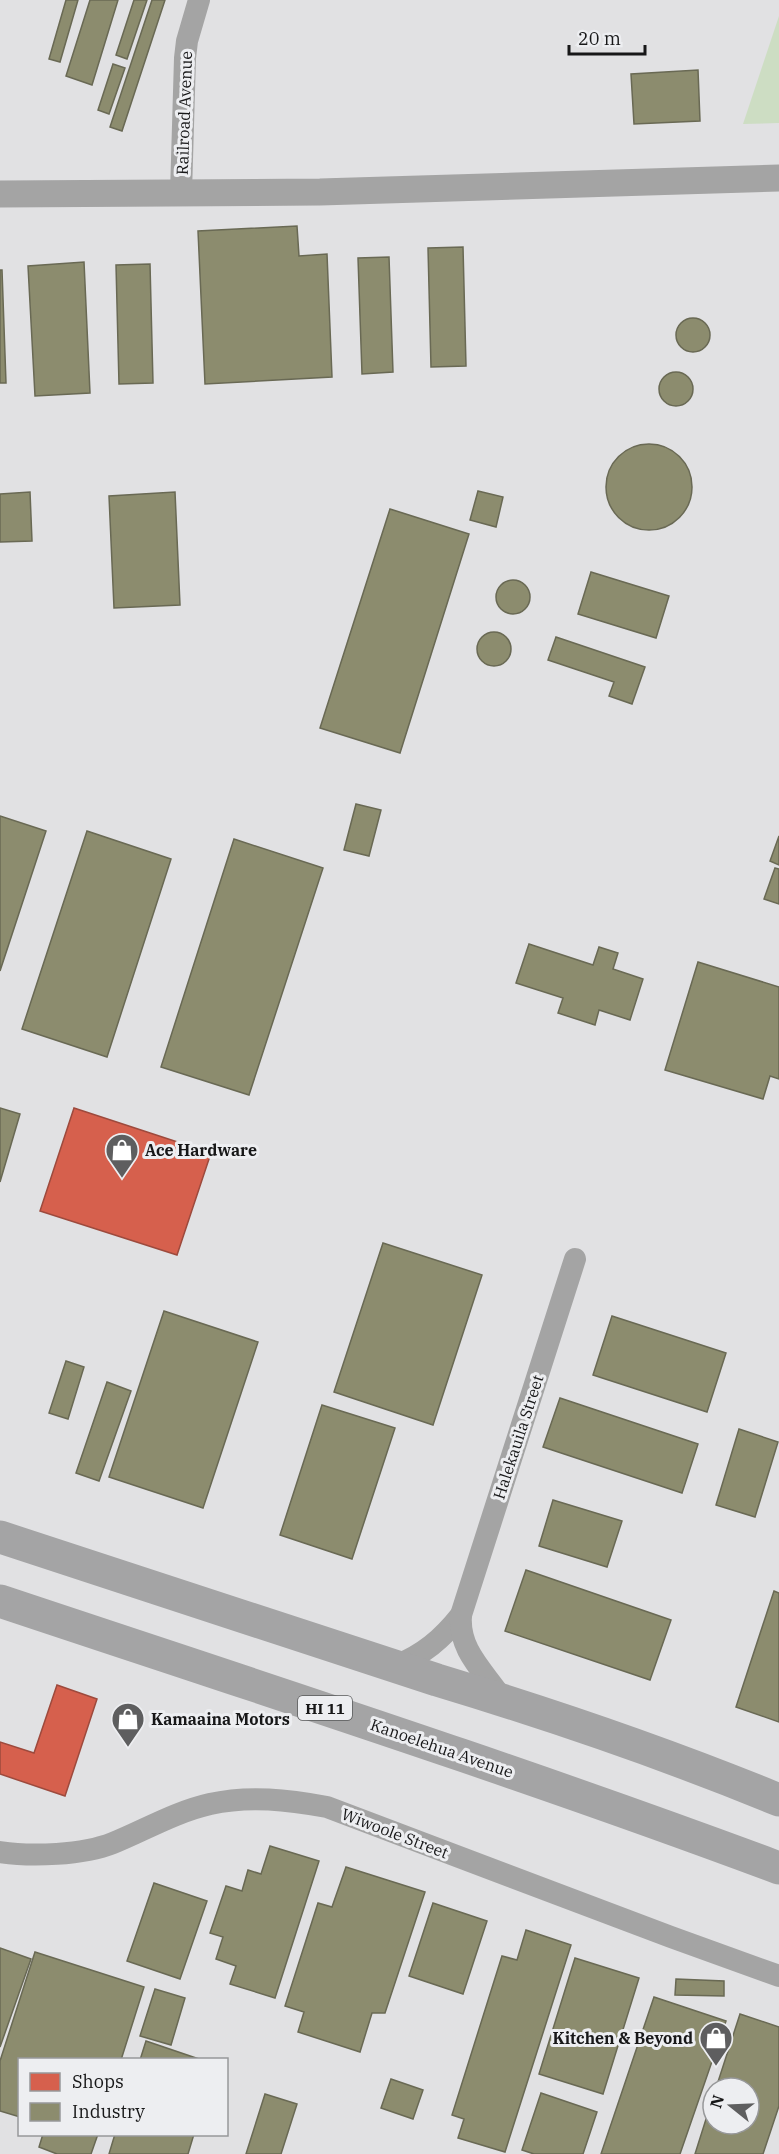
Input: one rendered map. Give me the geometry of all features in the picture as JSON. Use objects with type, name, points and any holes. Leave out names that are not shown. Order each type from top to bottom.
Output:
[{"type":"highway","points":[[0,1537],[503,1700],[694,1765],[779,1800]]},
{"type":"highway","points":[[0,1551],[40,1550]]},
{"type":"highway","name":"Kanoelehua Avenue","points":[[0,1601],[425,1742],[648,1819],[779,1868]]},
{"type":"street","name":"Railroad Avenue","points":[[181,193],[185,58],[187,41],[199,0]]},
{"type":"street","points":[[0,195],[320,192],[779,178]]},
{"type":"street","name":"Halekauila Street","points":[[503,1700],[474,1662],[463,1642],[460,1627],[461,1615],[575,1259]]},
{"type":"street","name":"Halekauila Street","points":[[395,1666],[415,1658],[432,1647],[461,1615]]},
{"type":"street","name":"Wiwoole Street","points":[[0,1852],[21,1856],[63,1853],[110,1844],[170,1817],[211,1804],[258,1799],[293,1801],[327,1807],[779,1976]]},
{"type":"green space","points":[[779,16],[779,123],[743,124]]},
{"type":"building: Shops","points":[[74,1108],[211,1153],[177,1255],[40,1211]]},
{"type":"building: Shops","points":[[57,1685],[97,1699],[65,1796],[0,1774],[0,1742],[34,1753]]},
{"type":"building: Industry","points":[[66,0],[78,0],[60,62],[49,59]]},
{"type":"building: Industry","points":[[90,0],[118,0],[92,85],[66,76]]},
{"type":"building: Industry","points":[[134,0],[147,0],[127,59],[116,55]]},
{"type":"building: Industry","points":[[152,0],[165,0],[122,131],[110,127]]},
{"type":"building: Industry","points":[[113,64],[125,68],[109,114],[98,110]]},
{"type":"building: Industry","points":[[698,70],[700,121],[634,124],[631,74]]},
{"type":"building: Industry","points":[[297,226],[299,256],[327,254],[332,377],[205,384],[198,231]]},
{"type":"building: Industry","points":[[463,247],[466,366],[431,367],[428,248]]},
{"type":"building: Industry","points":[[389,257],[393,372],[362,374],[358,258]]},
{"type":"building: Industry","points":[[84,262],[90,393],[35,396],[28,266]]},
{"type":"building: Industry","points":[[150,264],[153,383],[119,384],[116,265]]},
{"type":"building: Industry","points":[[0,270],[2,270],[6,383],[0,383]]},
{"type":"building: Industry","points":[[693,318],[705,323],[710,335],[705,347],[693,352],[681,347],[676,335],[681,323]]},
{"type":"building: Industry","points":[[676,372],[688,377],[693,389],[688,401],[676,406],[664,401],[659,389],[664,377]]},
{"type":"building: Industry","points":[[649,444],[666,447],[680,456],[689,470],[692,487],[689,504],[680,518],[666,527],[649,530],[632,527],[618,518],[609,504],[606,487],[609,470],[618,456],[632,447]]},
{"type":"building: Industry","points":[[478,491],[503,497],[496,527],[470,520]]},
{"type":"building: Industry","points":[[30,492],[32,541],[0,542],[0,494]]},
{"type":"building: Industry","points":[[175,492],[180,605],[114,608],[109,496]]},
{"type":"building: Industry","points":[[390,509],[469,534],[400,753],[320,728]]},
{"type":"building: Industry","points":[[591,572],[669,596],[656,638],[578,614]]},
{"type":"building: Industry","points":[[513,580],[525,585],[530,597],[525,609],[513,614],[501,609],[496,597],[501,585]]},
{"type":"building: Industry","points":[[494,632],[506,637],[511,649],[506,661],[494,666],[482,661],[477,649],[482,637]]},
{"type":"building: Industry","points":[[556,637],[645,667],[632,704],[609,696],[614,682],[548,660]]},
{"type":"building: Industry","points":[[356,804],[381,810],[369,856],[344,850]]},
{"type":"building: Industry","points":[[0,816],[46,831],[0,971]]},
{"type":"building: Industry","points":[[87,831],[171,859],[107,1057],[22,1029]]},
{"type":"building: Industry","points":[[779,836],[779,865],[770,861]]},
{"type":"building: Industry","points":[[234,839],[323,868],[249,1095],[161,1067]]},
{"type":"building: Industry","points":[[775,868],[779,869],[779,904],[764,899]]},
{"type":"building: Industry","points":[[529,944],[593,965],[599,947],[618,953],[613,969],[643,979],[630,1020],[599,1010],[595,1025],[558,1013],[563,998],[516,983]]},
{"type":"building: Industry","points":[[698,962],[779,987],[779,1079],[770,1076],[763,1099],[665,1070]]},
{"type":"building: Industry","points":[[0,1108],[20,1114],[0,1182]]},
{"type":"building: Industry","points":[[383,1243],[482,1275],[433,1425],[334,1392]]},
{"type":"building: Industry","points":[[164,1311],[258,1342],[203,1508],[109,1477]]},
{"type":"building: Industry","points":[[612,1316],[726,1353],[707,1412],[593,1375]]},
{"type":"building: Industry","points":[[66,1361],[84,1367],[68,1419],[49,1413]]},
{"type":"building: Industry","points":[[107,1382],[131,1391],[99,1481],[76,1473]]},
{"type":"building: Industry","points":[[560,1398],[698,1444],[682,1493],[543,1447]]},
{"type":"building: Industry","points":[[322,1405],[395,1428],[352,1559],[280,1535]]},
{"type":"building: Industry","points":[[739,1429],[778,1442],[755,1517],[716,1505]]},
{"type":"building: Industry","points":[[553,1500],[622,1521],[607,1567],[539,1546]]},
{"type":"building: Industry","points":[[526,1570],[671,1620],[650,1680],[505,1631]]},
{"type":"building: Industry","points":[[774,1591],[779,1593],[779,1722],[736,1707]]},
{"type":"building: Industry","points":[[270,1846],[319,1861],[275,1998],[230,1984],[236,1966],[216,1959],[223,1937],[210,1933],[226,1886],[242,1891],[248,1870],[261,1874]]},
{"type":"building: Industry","points":[[346,1867],[425,1892],[385,2013],[372,2013],[360,2052],[298,2032],[304,2012],[285,2006],[318,1903],[332,1907]]},
{"type":"building: Industry","points":[[154,1883],[207,1901],[180,1979],[127,1961]]},
{"type":"building: Industry","points":[[433,1903],[487,1921],[463,1994],[409,1976]]},
{"type":"building: Industry","points":[[526,1930],[571,1945],[505,2152],[458,2138],[464,2119],[452,2115],[502,1956],[517,1960]]},
{"type":"building: Industry","points":[[0,1948],[31,1959],[0,2047]]},
{"type":"building: Industry","points":[[35,1952],[144,1987],[122,2058],[18,2058],[18,2116],[0,2111],[0,2061]]},
{"type":"building: Industry","points":[[575,1958],[639,1978],[603,2094],[539,2074]]},
{"type":"building: Industry","points":[[676,1979],[724,1981],[724,1996],[675,1995]]},
{"type":"building: Industry","points":[[155,1989],[185,1998],[171,2045],[140,2036]]},
{"type":"building: Industry","points":[[654,1997],[726,2021],[707,2076],[701,2076],[701,2093],[680,2154],[601,2154]]},
{"type":"building: Industry","points":[[740,2014],[779,2027],[779,2106],[763,2154],[695,2154],[701,2135],[761,2136],[761,2076],[720,2076]]},
{"type":"building: Industry","points":[[146,2041],[196,2058],[141,2058]]},
{"type":"building: Industry","points":[[391,2079],[423,2090],[413,2119],[381,2108]]},
{"type":"building: Industry","points":[[541,2093],[597,2112],[583,2154],[534,2154],[522,2150]]},
{"type":"building: Industry","points":[[265,2094],[297,2104],[281,2154],[246,2154]]},
{"type":"building: Industry","points":[[42,2136],[97,2136],[91,2154],[57,2154],[39,2147]]},
{"type":"building: Industry","points":[[114,2136],[193,2136],[188,2154],[109,2154]]},
{"type":"place","name":"Ace Hardware","points":[[122,1179]]},
{"type":"place","name":"Kamaaina Motors","points":[[128,1748]]},
{"type":"place","name":"Kitchen & Beyond","points":[[716,2067]]}]
